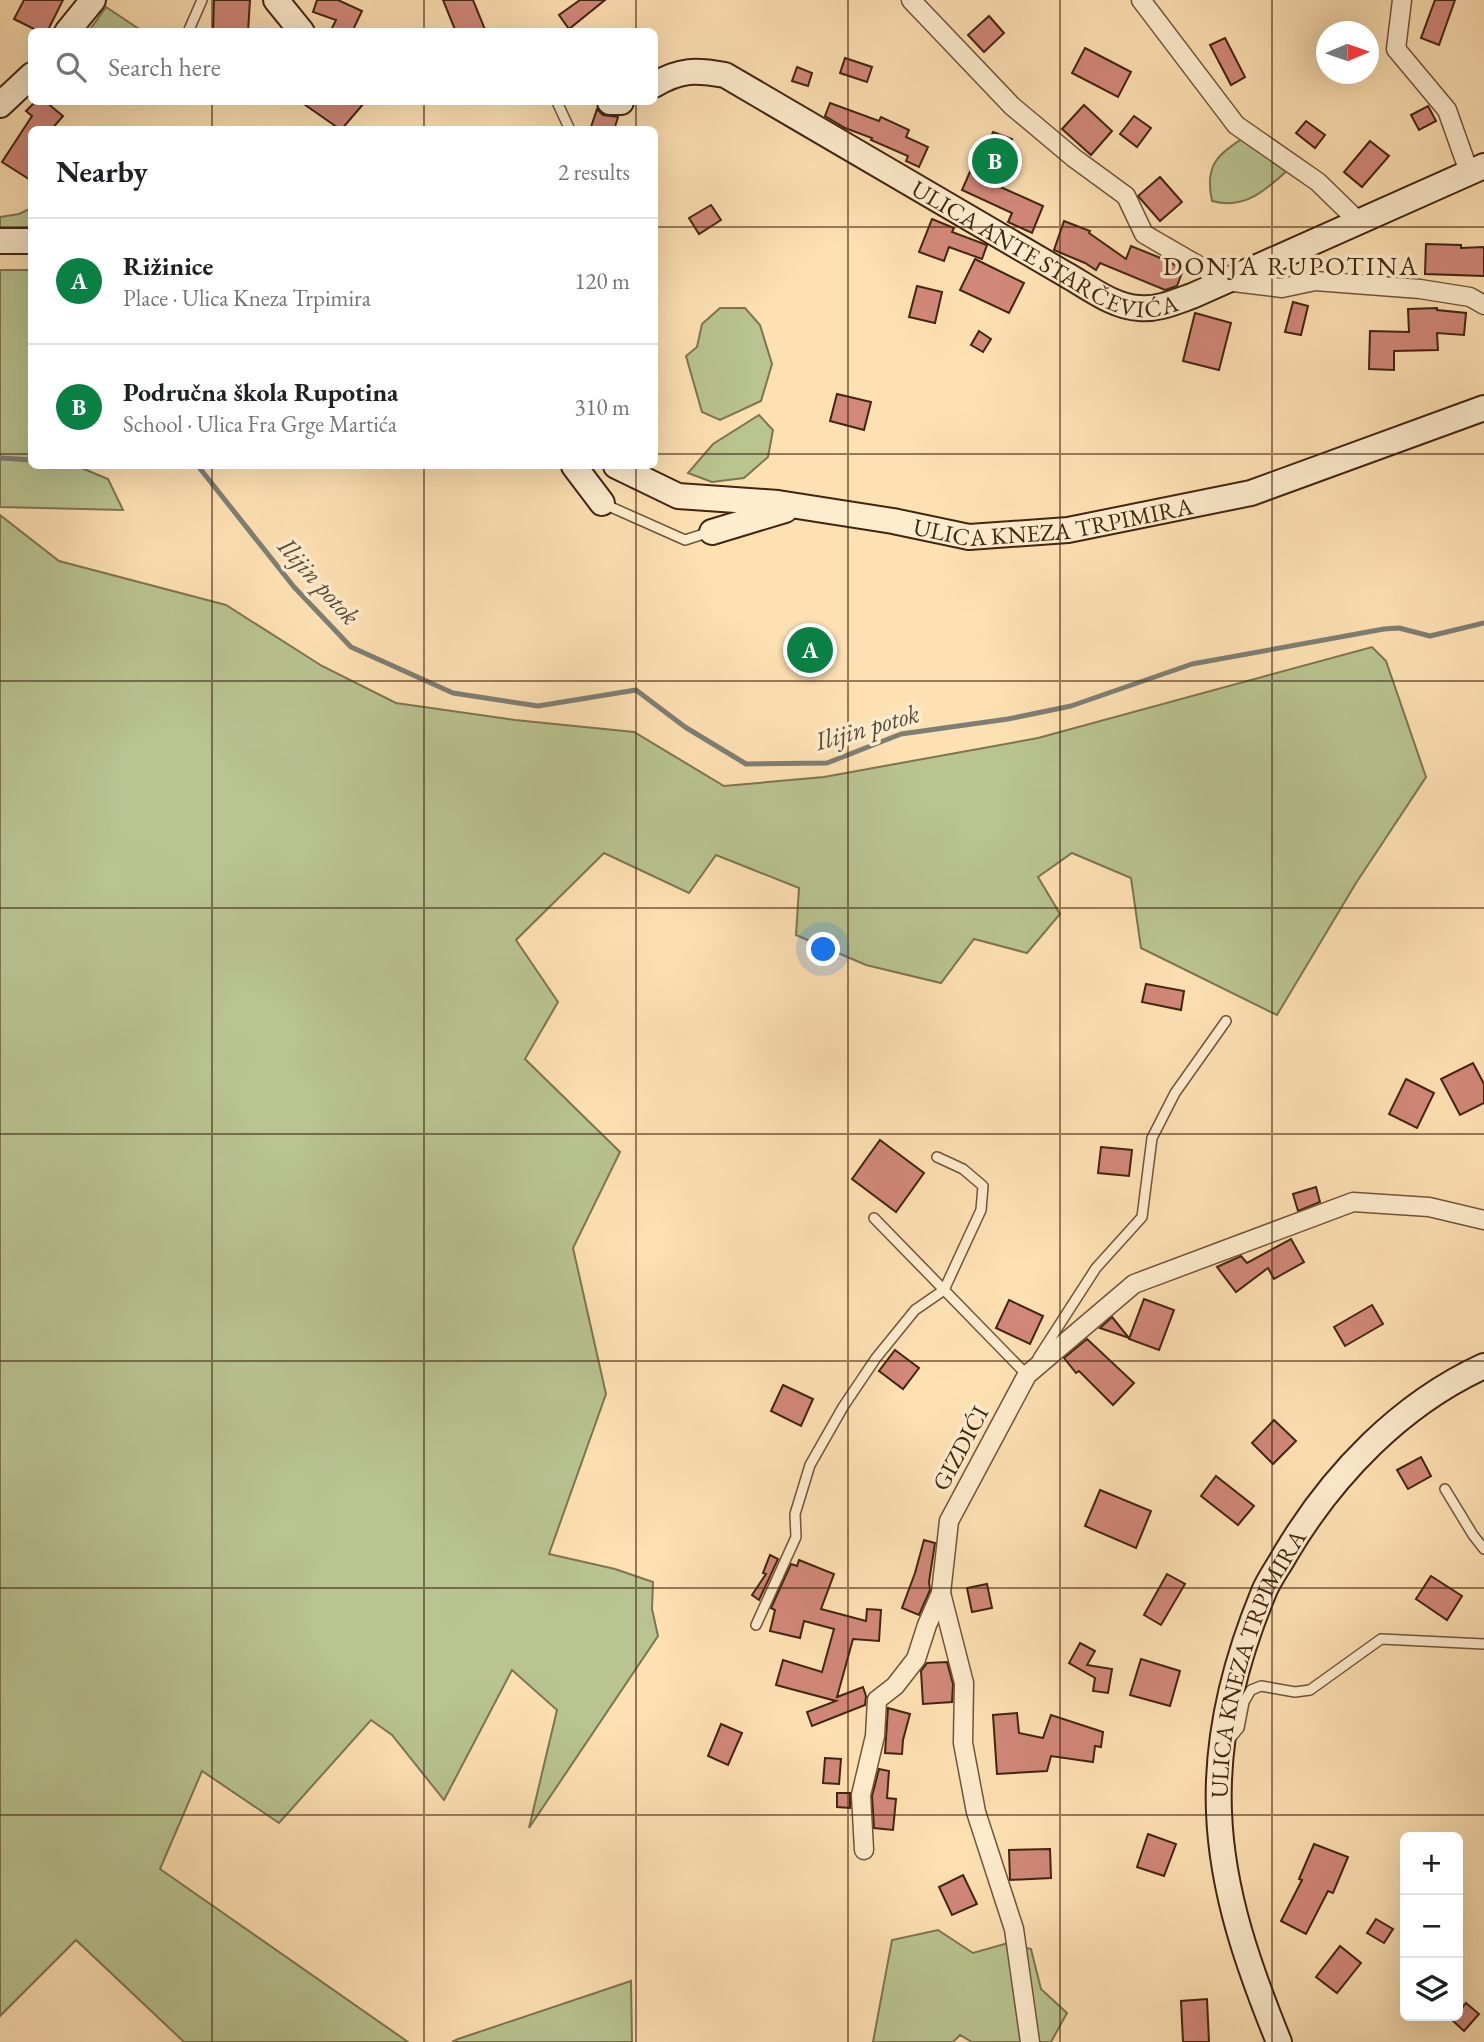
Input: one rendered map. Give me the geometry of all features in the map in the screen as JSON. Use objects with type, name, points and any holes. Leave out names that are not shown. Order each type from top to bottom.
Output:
[{"type":"main road","points":[[70,28],[93,0]]},
{"type":"main road","points":[[276,0],[299,28]]},
{"type":"main road","name":"ULICA ANTE STARČEVIĆA","points":[[658,83],[669,76],[696,70],[725,75],[827,137],[1112,300],[1138,309],[1161,306],[1192,296],[1476,169]]},
{"type":"main road","points":[[0,105],[28,79]]},
{"type":"main road","points":[[0,241],[28,241]]},
{"type":"main road","name":"ULICA KNEZA TRPIMIRA","points":[[622,469],[678,496],[798,506],[893,521],[969,537],[1068,530],[1251,492],[1484,408]]},
{"type":"main road","points":[[576,469],[602,503]]},
{"type":"main road","points":[[712,532],[798,506]]},
{"type":"main road","name":"ULICA KNEZA TRPIMIRA","points":[[1279,2042],[1254,1979],[1229,1897],[1219,1812],[1221,1749],[1235,1677],[1263,1592],[1301,1529],[1346,1468],[1381,1436],[1454,1379],[1484,1366]]},
{"type":"street","points":[[911,0],[1012,106],[1074,158],[1126,196],[1144,234],[1225,281],[1282,288],[1315,281],[1420,289],[1470,297],[1484,305]]},
{"type":"street","points":[[1141,0],[1236,125],[1318,181],[1359,222]]},
{"type":"street","points":[[1402,0],[1396,49],[1447,110],[1476,169]]},
{"type":"street","name":"GIZDIĆI","points":[[1030,2042],[1014,1930],[976,1812],[963,1743],[964,1683],[941,1593],[948,1521],[1027,1375],[1134,1284],[1353,1202],[1429,1207],[1484,1220]]},
{"type":"street","points":[[864,1850],[861,1795],[875,1736],[877,1700],[895,1686],[916,1659],[941,1593]]},
{"type":"lane","points":[[190,28],[202,0]]},
{"type":"lane","points":[[558,105],[568,126]]},
{"type":"lane","points":[[602,503],[685,540],[712,532]]},
{"type":"lane","points":[[874,1218],[1027,1375],[1096,1268],[1142,1217],[1152,1138],[1175,1093],[1226,1021]]},
{"type":"lane","points":[[756,1625],[796,1537],[795,1514],[810,1465],[843,1407],[876,1358],[915,1310],[944,1290],[981,1210],[984,1186],[963,1169],[937,1157]]},
{"type":"lane","points":[[1445,1489],[1484,1549]]},
{"type":"lane","points":[[1221,1749],[1239,1728],[1244,1702],[1251,1690],[1261,1686],[1295,1692],[1310,1690],[1381,1639],[1484,1644]]},
{"type":"green space","points":[[106,7],[138,28],[91,28]]},
{"type":"green space","points":[[1246,136],[1289,169],[1263,191],[1245,200],[1235,203],[1212,201],[1212,169],[1221,155]]},
{"type":"green space","points":[[28,210],[28,234],[0,233],[0,217]]},
{"type":"green space","points":[[0,270],[28,270],[28,469],[84,469],[108,479],[123,510],[0,507]]},
{"type":"green space","points":[[720,308],[745,308],[760,325],[772,364],[761,401],[720,420],[702,412],[686,356],[697,347],[702,324]]},
{"type":"green space","points":[[759,415],[773,430],[768,457],[744,478],[712,482],[688,473],[713,444]]},
{"type":"green space","points":[[0,515],[59,561],[226,605],[322,666],[396,703],[515,720],[634,732],[724,786],[824,777],[1038,738],[1372,647],[1386,661],[1426,777],[1356,883],[1277,1015],[1141,948],[1131,878],[1072,853],[1038,877],[1060,914],[1027,953],[974,939],[941,983],[866,965],[796,935],[799,888],[716,855],[689,893],[604,853],[516,940],[558,1002],[525,1059],[620,1152],[573,1248],[606,1394],[549,1554],[615,1569],[653,1582],[652,1609],[658,1636],[529,1828],[557,1710],[512,1670],[444,1800],[392,1735],[371,1720],[279,1823],[202,1771],[160,1869],[408,2042],[184,2042],[76,1940],[0,2016]]},
{"type":"green space","points":[[938,1930],[973,1953],[1008,1943],[1031,1949],[1041,1989],[1067,2013],[1051,2042],[972,2042],[960,2035],[953,2042],[873,2042],[892,1940]]},
{"type":"green space","points":[[631,1981],[632,2042],[452,2042],[458,2039]]},
{"type":"building","points":[[24,0],[63,0],[49,28],[32,28],[14,19]]},
{"type":"building","points":[[214,0],[250,0],[248,28],[213,28]]},
{"type":"building","points":[[317,0],[338,0],[362,11],[354,28],[332,28],[336,20],[313,12]]},
{"type":"building","points":[[443,0],[473,0],[484,28],[454,28]]},
{"type":"building","points":[[580,0],[605,0],[570,28],[559,15]]},
{"type":"building","points":[[1435,0],[1455,0],[1439,45],[1421,38]]},
{"type":"building","points":[[989,16],[1004,33],[984,52],[968,35]]},
{"type":"building","points":[[1225,38],[1245,77],[1231,85],[1210,45]]},
{"type":"building","points":[[1085,48],[1131,72],[1118,97],[1072,73]]},
{"type":"building","points":[[845,58],[872,67],[867,82],[840,73]]},
{"type":"building","points":[[797,67],[812,73],[808,86],[792,81]]},
{"type":"building","points":[[830,103],[879,121],[881,117],[909,130],[906,137],[928,147],[919,167],[906,161],[908,156],[845,128],[825,116]]},
{"type":"building","points":[[32,105],[50,105],[63,116],[54,126],[28,126],[28,178],[2,162],[32,116],[26,111]]},
{"type":"building","points":[[305,105],[362,105],[344,126],[335,126]]},
{"type":"building","points":[[1084,105],[1112,131],[1091,155],[1062,129]]},
{"type":"building","points":[[1428,106],[1436,121],[1419,130],[1411,115]]},
{"type":"building","points":[[597,109],[603,115],[618,117],[615,126],[591,126]]},
{"type":"building","points":[[1134,116],[1151,128],[1137,147],[1120,134]]},
{"type":"building","points":[[1306,121],[1325,135],[1315,148],[1296,133]]},
{"type":"building","points":[[993,132],[1012,139],[996,185],[1043,206],[1032,233],[1008,222],[1012,213],[962,190],[972,167],[985,172],[979,167]]},
{"type":"building","points":[[1370,141],[1389,156],[1362,187],[1344,172]]},
{"type":"building","points":[[1160,177],[1182,202],[1160,221],[1138,196]]},
{"type":"building","points":[[711,205],[721,220],[699,234],[689,218]]},
{"type":"building","points":[[932,219],[954,228],[952,232],[987,245],[982,259],[949,247],[944,261],[919,252]]},
{"type":"building","points":[[1064,221],[1090,231],[1089,233],[1126,259],[1131,246],[1168,261],[1183,270],[1177,286],[1165,290],[1100,263],[1096,270],[1054,250]]},
{"type":"building","points":[[1426,244],[1461,245],[1461,248],[1484,247],[1484,276],[1425,274]]},
{"type":"building","points":[[975,259],[1024,283],[1009,313],[960,290]]},
{"type":"building","points":[[917,286],[942,292],[935,323],[909,317]]},
{"type":"building","points":[[1293,302],[1308,306],[1301,335],[1285,332]]},
{"type":"building","points":[[1437,308],[1466,313],[1464,335],[1437,333],[1438,350],[1394,351],[1394,370],[1369,369],[1370,331],[1409,332],[1408,309]]},
{"type":"building","points":[[1195,313],[1231,323],[1219,370],[1183,361]]},
{"type":"building","points":[[979,331],[991,339],[983,352],[971,345]]},
{"type":"building","points":[[837,394],[871,402],[864,430],[830,421]]},
{"type":"building","points":[[1146,984],[1184,991],[1181,1010],[1142,1002]]},
{"type":"building","points":[[1473,1063],[1484,1084],[1484,1103],[1460,1115],[1441,1079]]},
{"type":"building","points":[[1406,1079],[1434,1093],[1417,1128],[1389,1114]]},
{"type":"building","points":[[880,1140],[924,1173],[896,1212],[852,1179]]},
{"type":"building","points":[[1101,1147],[1132,1150],[1129,1176],[1098,1173]]},
{"type":"building","points":[[1316,1187],[1320,1202],[1298,1211],[1293,1194]]},
{"type":"building","points":[[1291,1239],[1304,1262],[1274,1279],[1268,1268],[1236,1292],[1217,1267],[1241,1256],[1247,1263]]},
{"type":"building","points":[[1144,1299],[1174,1310],[1159,1350],[1129,1339]]},
{"type":"building","points":[[1009,1300],[1043,1316],[1030,1344],[996,1328]]},
{"type":"building","points":[[1372,1305],[1383,1324],[1345,1346],[1334,1327]]},
{"type":"building","points":[[1112,1317],[1129,1338],[1100,1328]]},
{"type":"building","points":[[1087,1339],[1134,1383],[1113,1405],[1079,1371],[1076,1373],[1064,1358]]},
{"type":"building","points":[[895,1350],[919,1368],[903,1389],[879,1371]]},
{"type":"building","points":[[783,1385],[813,1399],[801,1426],[771,1411]]},
{"type":"building","points":[[1274,1420],[1296,1441],[1273,1464],[1252,1443]]},
{"type":"building","points":[[1421,1457],[1431,1476],[1408,1489],[1397,1470]]},
{"type":"building","points":[[1216,1476],[1254,1506],[1238,1525],[1201,1496]]},
{"type":"building","points":[[1100,1490],[1151,1511],[1136,1548],[1085,1526]]},
{"type":"building","points":[[924,1540],[935,1543],[930,1590],[919,1615],[902,1608]]},
{"type":"building","points":[[770,1555],[778,1559],[759,1600],[752,1595],[766,1574],[763,1573]]},
{"type":"building","points":[[799,1560],[834,1574],[821,1609],[866,1621],[867,1609],[881,1610],[879,1641],[853,1639],[837,1697],[863,1687],[865,1705],[812,1726],[807,1712],[836,1701],[776,1685],[783,1660],[822,1672],[834,1629],[804,1621],[800,1638],[770,1631],[775,1610],[771,1608],[791,1564],[797,1566]]},
{"type":"building","points":[[1167,1574],[1185,1584],[1161,1625],[1144,1615]]},
{"type":"building","points":[[1431,1576],[1462,1596],[1447,1620],[1416,1599]]},
{"type":"building","points":[[987,1584],[992,1608],[972,1612],[967,1588]]},
{"type":"building","points":[[1080,1643],[1095,1651],[1087,1665],[1112,1669],[1108,1693],[1093,1691],[1095,1678],[1069,1663]]},
{"type":"building","points":[[1141,1659],[1180,1671],[1170,1706],[1130,1695]]},
{"type":"building","points":[[947,1662],[953,1684],[952,1702],[923,1704],[921,1671],[927,1663]]},
{"type":"building","points":[[888,1708],[910,1714],[902,1754],[885,1753]]},
{"type":"building","points":[[1017,1713],[1019,1733],[1043,1738],[1051,1715],[1103,1732],[1101,1747],[1095,1746],[1093,1762],[1051,1756],[1047,1771],[997,1774],[993,1715]]},
{"type":"building","points":[[721,1724],[742,1733],[728,1765],[708,1756]]},
{"type":"building","points":[[825,1758],[841,1759],[839,1784],[823,1783]]},
{"type":"building","points":[[879,1769],[889,1771],[887,1798],[896,1799],[893,1830],[874,1828],[872,1796]]},
{"type":"building","points":[[837,1793],[850,1793],[850,1808],[837,1807]]},
{"type":"building","points":[[1148,1834],[1176,1844],[1164,1876],[1137,1867]]},
{"type":"building","points":[[1314,1844],[1348,1857],[1333,1893],[1328,1891],[1306,1934],[1281,1921],[1302,1880],[1299,1879]]},
{"type":"building","points":[[1050,1849],[1051,1878],[1010,1880],[1009,1850]]},
{"type":"building","points":[[963,1875],[977,1904],[952,1915],[939,1887]]},
{"type":"building","points":[[1376,1919],[1393,1929],[1384,1943],[1367,1933]]},
{"type":"building","points":[[1340,1946],[1361,1963],[1337,1993],[1316,1977]]},
{"type":"building","points":[[1207,1999],[1209,2042],[1183,2042],[1181,2001]]},
{"type":"building","points":[[1466,2003],[1479,2014],[1464,2031],[1453,2021],[1463,2021],[1463,2006]]},
{"type":"waterway","name":"Ilijin potok","points":[[0,458],[28,460]]},
{"type":"waterway","name":"Ilijin potok","points":[[200,469],[294,587],[351,647],[453,693],[538,706],[636,690],[685,727],[746,764],[827,763],[901,734],[1008,719],[1071,706],[1192,664],[1384,629],[1399,628],[1430,636],[1484,623]]},
{"type":"place","name":"Područna škola Rupotina","points":[[995,161]]},
{"type":"place","name":"Rižinice","points":[[810,650]]},
{"type":"district","name":"DONJA RUPOTINA","points":[[1291,266]]}]
